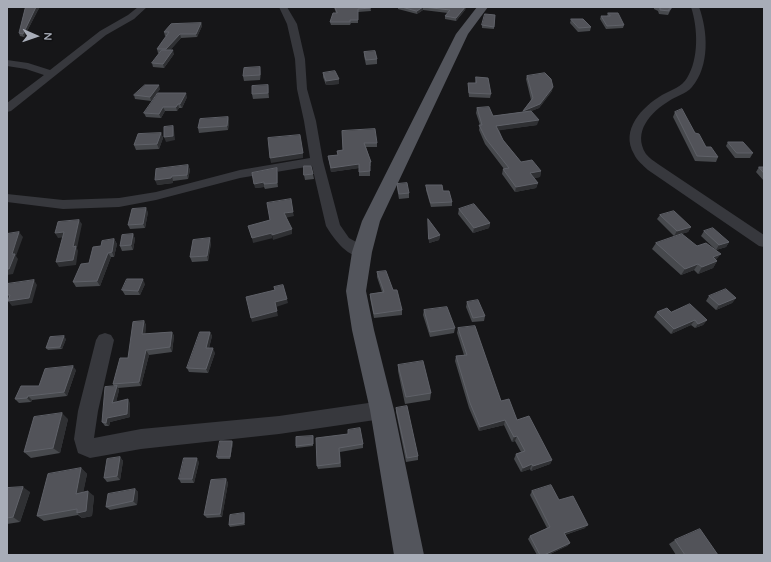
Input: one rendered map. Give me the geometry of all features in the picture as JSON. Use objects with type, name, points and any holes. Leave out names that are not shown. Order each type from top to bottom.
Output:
[{"type":"main road","points":[[409,555],[382,410],[363,330],[356,291],[362,252],[371,221],[462,34],[482,7]]},
{"type":"street","points":[[7,109],[103,34],[131,17],[143,7]]},
{"type":"street","points":[[283,7],[292,24],[300,59],[302,89],[310,121],[317,161],[333,226],[344,242],[362,252]]},
{"type":"street","points":[[695,7],[702,38],[693,78],[682,90],[654,105],[645,113],[634,134],[635,142],[640,154],[653,167],[764,242]]},
{"type":"street","points":[[7,63],[28,66],[51,74]]},
{"type":"street","points":[[7,198],[27,202],[60,205],[88,205],[124,202],[156,196],[214,180],[317,161]]},
{"type":"street","points":[[105,340],[88,412],[84,439],[85,446],[90,448],[142,439],[279,425],[382,410]]},
{"type":"building","points":[[25,7],[36,7],[23,34],[19,33]]},
{"type":"building","points":[[335,7],[371,8],[358,9],[358,20],[350,20],[350,22],[330,22],[333,13],[337,13]]},
{"type":"building","points":[[402,7],[423,7],[417,11]]},
{"type":"building","points":[[423,7],[465,7],[456,18],[445,16],[450,10]]},
{"type":"building","points":[[658,7],[671,7],[671,9],[669,9],[669,11],[660,10]]},
{"type":"building","points":[[608,13],[618,13],[624,25],[607,26],[601,16],[610,16]]},
{"type":"building","points":[[485,14],[495,15],[494,27],[482,25]]},
{"type":"building","points":[[571,19],[583,19],[591,27],[579,28]]},
{"type":"building","points":[[201,23],[196,34],[180,34],[166,49],[157,49],[169,32],[164,32],[171,24]]},
{"type":"building","points":[[162,50],[173,50],[163,64],[152,63]]},
{"type":"building","points":[[375,51],[377,59],[366,60],[364,52]]},
{"type":"building","points":[[260,67],[260,75],[243,76],[244,68]]},
{"type":"building","points":[[335,71],[339,79],[326,81],[323,73]]},
{"type":"building","points":[[545,73],[551,79],[553,87],[540,104],[523,111],[533,98],[527,76]]},
{"type":"building","points":[[476,77],[488,78],[491,94],[469,93],[468,83],[476,83]]},
{"type":"building","points":[[145,85],[159,85],[150,97],[134,95]]},
{"type":"building","points":[[268,85],[268,93],[252,94],[252,86]]},
{"type":"building","points":[[158,93],[186,93],[180,104],[176,107],[163,107],[159,114],[144,113]]},
{"type":"building","points":[[489,107],[493,116],[531,111],[539,120],[496,126],[503,140],[521,162],[532,160],[541,171],[530,173],[538,183],[516,187],[503,169],[509,168],[486,139],[479,125],[482,125],[477,108]]},
{"type":"building","points":[[682,109],[695,133],[699,134],[706,147],[711,147],[718,157],[697,156],[675,112]]},
{"type":"building","points":[[228,117],[227,126],[198,128],[200,119]]},
{"type":"building","points":[[173,126],[173,136],[164,137],[164,127]]},
{"type":"building","points":[[375,129],[377,143],[364,143],[371,162],[370,171],[359,172],[359,164],[331,168],[328,156],[338,155],[337,151],[343,150],[342,131]]},
{"type":"building","points":[[161,133],[157,144],[134,145],[138,134]]},
{"type":"building","points":[[300,135],[303,153],[270,158],[268,138]]},
{"type":"building","points":[[728,142],[743,142],[753,153],[737,153]]},
{"type":"building","points":[[188,165],[187,175],[172,176],[171,178],[155,180],[156,169]]},
{"type":"building","points":[[304,166],[311,166],[313,174],[304,175]]},
{"type":"building","points":[[759,167],[764,167],[764,173]]},
{"type":"building","points":[[277,168],[277,183],[264,184],[264,182],[254,184],[252,173]]},
{"type":"building","points":[[407,183],[409,193],[399,194],[397,184]]},
{"type":"building","points":[[426,185],[442,185],[443,191],[449,191],[452,202],[431,203]]},
{"type":"building","points":[[291,199],[293,212],[284,213],[292,229],[272,235],[272,233],[252,238],[248,226],[270,220],[267,203]]},
{"type":"building","points":[[474,204],[490,223],[474,228],[459,209]]},
{"type":"building","points":[[146,208],[143,224],[128,225],[132,209]]},
{"type":"building","points":[[674,211],[691,227],[677,231],[660,215]]},
{"type":"building","points":[[428,219],[440,235],[429,239]]},
{"type":"building","points":[[79,220],[73,247],[76,246],[73,260],[56,262],[64,232],[55,233],[58,222]]},
{"type":"building","points":[[713,228],[729,242],[719,245],[704,231]]},
{"type":"building","points":[[19,232],[12,254],[15,254],[9,269],[7,269],[7,234]]},
{"type":"building","points":[[133,234],[131,245],[120,246],[122,235]]},
{"type":"building","points":[[682,234],[697,246],[706,243],[721,254],[713,257],[717,261],[702,267],[698,264],[685,269],[656,243]]},
{"type":"building","points":[[210,238],[207,256],[190,257],[193,240]]},
{"type":"building","points":[[114,239],[112,252],[108,253],[97,281],[73,282],[81,264],[89,263],[93,247],[101,246],[102,241]]},
{"type":"building","points":[[386,271],[393,290],[397,290],[402,310],[374,314],[370,294],[384,292],[377,272]]},
{"type":"building","points":[[127,279],[143,279],[138,291],[122,290]]},
{"type":"building","points":[[34,280],[29,298],[8,301],[10,295],[7,295],[7,284]]},
{"type":"building","points":[[283,285],[287,299],[275,302],[277,311],[251,318],[246,297],[275,290],[274,287]]},
{"type":"building","points":[[726,289],[736,298],[719,305],[709,296]]},
{"type":"building","points":[[478,300],[485,316],[473,318],[467,302]]},
{"type":"building","points":[[690,304],[707,320],[698,324],[695,320],[674,329],[657,312],[667,308],[671,312]]},
{"type":"building","points":[[447,307],[455,328],[430,332],[424,310]]},
{"type":"building","points":[[144,321],[142,334],[172,332],[170,347],[146,350],[139,382],[113,384],[120,358],[128,358],[133,322]]},
{"type":"building","points":[[475,326],[501,401],[509,399],[517,420],[529,416],[552,460],[533,466],[532,464],[523,468],[516,454],[525,451],[517,436],[514,437],[505,420],[480,427],[470,403],[456,356],[467,355],[458,328]]},
{"type":"building","points":[[200,332],[210,332],[206,348],[213,348],[206,369],[187,368]]},
{"type":"building","points":[[64,336],[60,347],[46,348],[50,337]]},
{"type":"building","points":[[423,361],[431,393],[406,397],[398,365]]},
{"type":"building","points":[[73,366],[64,392],[15,399],[21,386],[39,386],[45,369]]},
{"type":"building","points":[[117,386],[112,403],[128,399],[127,414],[107,418],[106,423],[102,422],[105,387]]},
{"type":"building","points":[[407,406],[418,456],[407,458],[396,408]]},
{"type":"building","points":[[62,413],[53,448],[24,452],[34,417]]},
{"type":"building","points":[[360,428],[363,444],[339,448],[340,463],[317,466],[316,438],[348,434],[348,430]]},
{"type":"building","points":[[313,436],[313,444],[296,446],[296,437]]},
{"type":"building","points":[[220,441],[232,441],[230,457],[217,457]]},
{"type":"building","points":[[120,457],[117,476],[104,478],[107,459]]},
{"type":"building","points":[[184,458],[197,458],[192,479],[179,479]]},
{"type":"building","points":[[81,468],[76,494],[88,491],[86,511],[77,513],[77,509],[37,516],[48,474]]},
{"type":"building","points":[[226,479],[220,514],[204,515],[211,480]]},
{"type":"building","points":[[551,485],[559,500],[573,496],[588,525],[564,533],[570,543],[544,555],[540,555],[530,536],[550,527],[532,491]]},
{"type":"building","points":[[23,487],[13,517],[7,518],[7,488]]},
{"type":"building","points":[[135,489],[133,501],[106,507],[108,494]]},
{"type":"building","points":[[244,513],[244,523],[229,525],[230,515]]},
{"type":"building","points":[[700,529],[718,555],[685,555],[675,540]]}]
